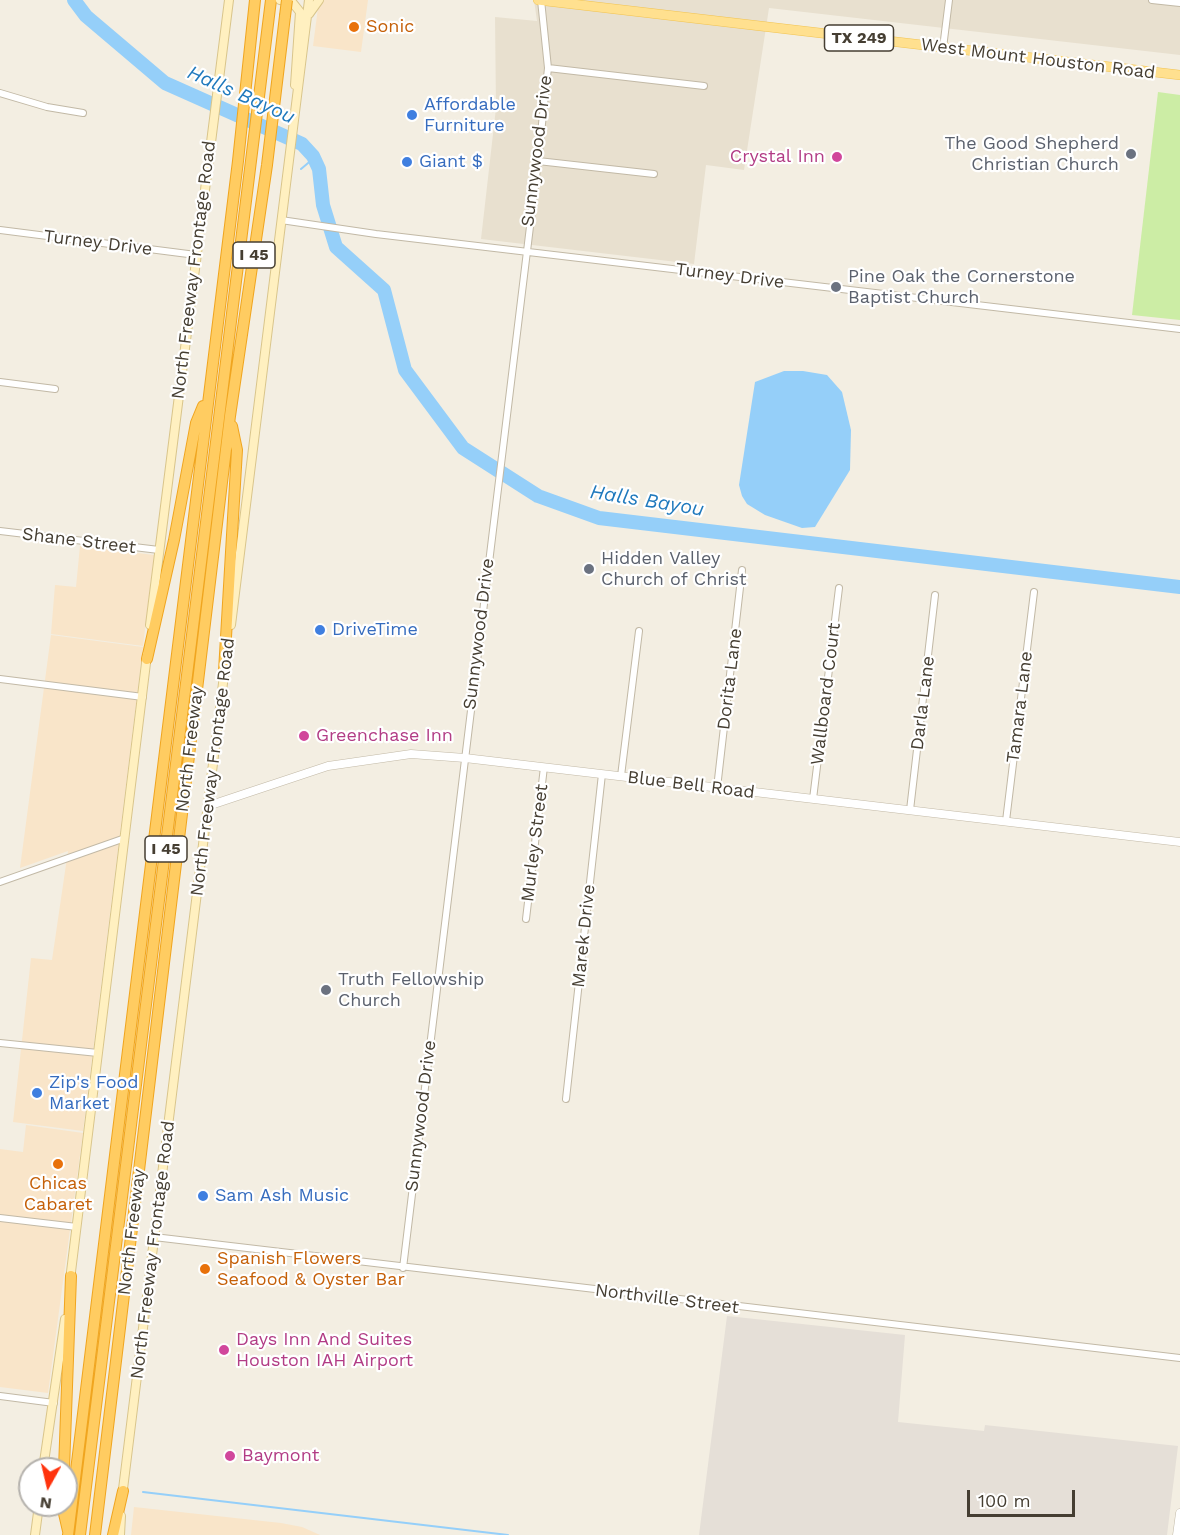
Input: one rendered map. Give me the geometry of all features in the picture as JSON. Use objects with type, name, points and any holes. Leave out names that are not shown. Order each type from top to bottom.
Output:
[{"type":"highway","name":"North Freeway","points":[[72,1534],[271,0]]},
{"type":"highway","name":"North Freeway","points":[[95,1535],[230,416],[267,165],[287,0]]},
{"type":"highway","name":"North Freeway","points":[[72,1534],[238,160],[254,6]]},
{"type":"highway","points":[[147,659],[174,540],[196,423],[208,395]]},
{"type":"highway","points":[[224,671],[237,450],[230,416]]},
{"type":"highway","points":[[64,1457],[71,1276]]},
{"type":"highway","points":[[113,1535],[123,1491]]},
{"type":"highway","points":[[66,1517],[72,1534]]},
{"type":"main road","points":[[280,0],[292,2],[300,12],[294,68],[296,112]]},
{"type":"main road","name":"North Freeway Frontage Road","points":[[120,1535],[123,1491],[154,1237],[224,671],[253,465],[309,0]]},
{"type":"main road","points":[[307,17],[320,0]]},
{"type":"main road","name":"West Mount Houston Road","points":[[540,0],[1180,75]]},
{"type":"main road","name":"North Freeway Frontage Road","points":[[45,1457],[71,1276],[143,697],[159,550],[229,2]]},
{"type":"main road","points":[[35,1535],[37,1517]]},
{"type":"street","name":"Sunnywood Drive","points":[[403,1268],[525,251],[538,161],[548,68],[540,0]]},
{"type":"street","points":[[943,48],[949,0]]},
{"type":"street","points":[[1152,0],[1180,3]]},
{"type":"street","points":[[548,68],[704,86]]},
{"type":"street","points":[[0,93],[47,107],[83,113]]},
{"type":"street","points":[[538,161],[654,174]]},
{"type":"street","name":"Turney Drive","points":[[281,220],[1180,329]]},
{"type":"street","name":"Turney Drive","points":[[0,230],[196,255]]},
{"type":"street","points":[[0,382],[55,389]]},
{"type":"street","name":"Shane Street","points":[[0,531],[159,550]]},
{"type":"street","name":"Dorita Lane","points":[[717,788],[742,570]]},
{"type":"street","name":"Wallboard Court","points":[[813,800],[839,588]]},
{"type":"street","name":"Tamara Lane","points":[[1006,821],[1034,592]]},
{"type":"street","name":"Darla Lane","points":[[910,810],[935,595]]},
{"type":"street","points":[[621,776],[639,631]]},
{"type":"street","points":[[0,679],[143,697]]},
{"type":"street","name":"Blue Bell Road","points":[[208,807],[328,766],[411,754],[544,767],[1180,842]]},
{"type":"street","name":"Murley Street","points":[[526,919],[544,767]]},
{"type":"street","name":"Marek Drive","points":[[566,1099],[602,774]]},
{"type":"street","points":[[0,882],[125,838]]},
{"type":"street","points":[[0,1043],[98,1053]]},
{"type":"street","points":[[0,1218],[77,1227]]},
{"type":"street","name":"Northville Street","points":[[154,1237],[1180,1358]]},
{"type":"street","points":[[0,1396],[54,1403]]},
{"type":"street","points":[[1178,1535],[1180,1513]]},
{"type":"shaded area","points":[[319,0],[368,0],[361,52],[313,46]]},
{"type":"shaded area","points":[[534,0],[1180,0],[1180,55],[769,8],[744,170],[706,165],[694,264],[481,239],[496,108],[495,17],[537,21]]},
{"type":"shaded area","points":[[80,546],[154,555],[143,646],[51,634],[55,585],[76,587]]},
{"type":"shaded area","points":[[51,635],[143,647],[83,1131],[13,1122],[31,958],[52,960],[68,851],[20,868]]},
{"type":"shaded area","points":[[26,1125],[83,1133],[48,1393],[0,1387],[0,1149],[23,1152]]},
{"type":"shaded area","points":[[727,1316],[905,1335],[898,1422],[984,1431],[985,1425],[1178,1446],[1167,1535],[699,1535]]},
{"type":"shaded area","points":[[134,1507],[281,1523],[302,1527],[320,1535],[131,1535]]},
{"type":"green space","points":[[1158,92],[1180,95],[1180,320],[1132,315]]},
{"type":"water","points":[[784,371],[827,375],[842,392],[851,430],[850,470],[815,527],[802,528],[765,515],[747,504],[739,485],[755,382]]},
{"type":"waterway","name":"Halls Bayou","points":[[74,0],[86,16],[165,83],[302,144],[313,156],[319,169],[323,205],[336,247],[384,290],[405,370],[463,448],[538,496],[599,518],[1180,587]]},
{"type":"waterway","points":[[301,169],[314,158]]},
{"type":"waterway","points":[[143,1492],[508,1535]]},
{"type":"place","name":"Sonic","points":[[354,27]]},
{"type":"place","name":"Affordable Furniture","points":[[412,115]]},
{"type":"place","name":"The Good Shepherd Christian Church","points":[[1131,154]]},
{"type":"place","name":"Crystal Inn","points":[[837,157]]},
{"type":"place","name":"Giant $","points":[[407,162]]},
{"type":"place","name":"Pine Oak the Cornerstone Baptist Church","points":[[836,287]]},
{"type":"place","name":"Hidden Valley Church of Christ","points":[[589,569]]},
{"type":"place","name":"DriveTime","points":[[320,630]]},
{"type":"place","name":"Greenchase Inn","points":[[304,736]]},
{"type":"place","name":"Truth Fellowship Church","points":[[326,990]]},
{"type":"place","name":"Zip's Food Market","points":[[37,1093]]},
{"type":"place","name":"Chicas Cabaret","points":[[58,1164]]},
{"type":"place","name":"Sam Ash Music","points":[[203,1196]]},
{"type":"place","name":"Spanish Flowers Seafood & Oyster Bar","points":[[205,1269]]},
{"type":"place","name":"Days Inn And Suites Houston IAH Airport","points":[[224,1350]]},
{"type":"place","name":"Baymont","points":[[230,1456]]}]
